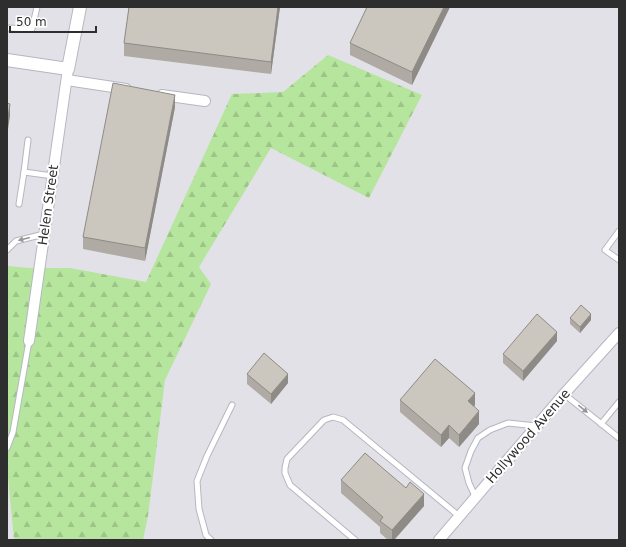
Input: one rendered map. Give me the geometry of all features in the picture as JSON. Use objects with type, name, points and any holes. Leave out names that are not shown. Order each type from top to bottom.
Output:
[{"type":"street","points":[[67,75],[80,7]]},
{"type":"street","points":[[7,60],[136,91]]},
{"type":"street","name":"Helen Street","points":[[28,341],[67,75]]},
{"type":"street","points":[[151,93],[205,101]]},
{"type":"street","name":"Hollywood Avenue","points":[[439,540],[475,496],[619,333]]},
{"type":"lane","points":[[7,28],[32,29],[37,7]]},
{"type":"lane","points":[[19,204],[28,140]]},
{"type":"lane","points":[[24,172],[53,176]]},
{"type":"lane","points":[[619,230],[604,250],[619,260]]},
{"type":"lane","points":[[7,250],[16,241],[44,234]]},
{"type":"lane","points":[[7,448],[13,432],[28,341]]},
{"type":"lane","points":[[564,394],[619,438]]},
{"type":"lane","points":[[601,424],[619,402]]},
{"type":"lane","points":[[211,540],[206,535],[199,509],[197,480],[232,405]]},
{"type":"lane","points":[[355,540],[290,485],[285,473],[287,459],[324,420],[333,417],[343,420],[459,516]]},
{"type":"lane","points":[[475,496],[469,483],[465,468],[470,451],[478,438],[490,430],[508,424],[536,426]]},
{"type":"shaded area","points":[[7,7],[619,7],[619,540],[78,540],[7,299]]},
{"type":"shaded area","points":[[7,468],[14,540],[7,540]]},
{"type":"green space","points":[[328,55],[422,95],[369,198],[271,148],[199,267],[211,284],[165,380],[148,516],[143,540],[14,540],[7,468],[7,266],[30,268],[70,268],[146,282],[232,94],[283,92]]},
{"type":"building","points":[[129,7],[278,7],[271,62],[124,43]]},
{"type":"building","points":[[367,7],[444,7],[412,72],[350,43]]},
{"type":"building","points":[[113,83],[175,95],[145,248],[83,237]]},
{"type":"building","points":[[7,103],[10,104],[7,124]]},
{"type":"building","points":[[581,305],[591,314],[580,327],[570,318]]},
{"type":"building","points":[[537,314],[557,332],[523,371],[503,354]]},
{"type":"building","points":[[264,353],[288,374],[271,394],[247,374]]},
{"type":"building","points":[[435,359],[475,393],[468,401],[479,411],[459,435],[449,425],[441,435],[400,400]]},
{"type":"building","points":[[365,453],[406,488],[410,482],[424,494],[392,530],[380,521],[383,517],[341,480]]}]
